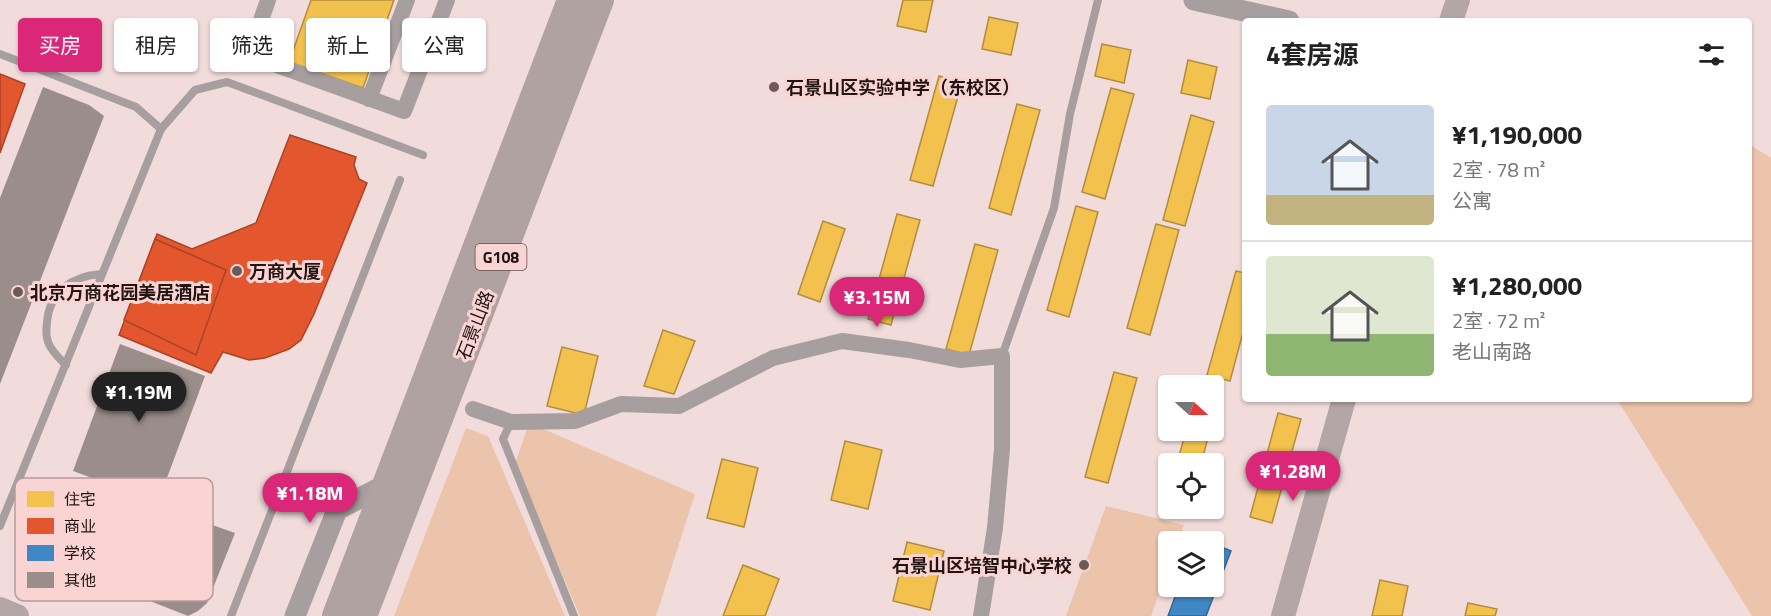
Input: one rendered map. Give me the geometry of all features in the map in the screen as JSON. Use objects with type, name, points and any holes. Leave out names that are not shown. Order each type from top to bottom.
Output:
[{"type":"highway","name":"石景山路","points":[[336,616],[571,0]]},
{"type":"highway","name":"石景山路","points":[[363,616],[600,0]]},
{"type":"main road","points":[[1452,18],[1458,0]]},
{"type":"main road","points":[[1283,616],[1343,402]]},
{"type":"main road","points":[[0,609],[16,616]]},
{"type":"street","points":[[268,0],[249,56],[404,111],[447,0]]},
{"type":"street","points":[[369,99],[407,0]]},
{"type":"street","points":[[1194,0],[1275,18]]},
{"type":"street","points":[[473,409],[511,422],[575,422],[621,404],[679,406],[773,358],[843,341],[960,360],[1002,356],[1002,449],[995,528],[981,616]]},
{"type":"street","points":[[295,616],[337,510],[385,485]]},
{"type":"lane","points":[[1002,356],[1054,208],[1070,114],[1098,0]]},
{"type":"lane","points":[[0,54],[136,107],[161,129]]},
{"type":"lane","points":[[20,478],[161,129],[195,90],[227,81],[423,155]]},
{"type":"lane","points":[[231,616],[400,180]]},
{"type":"lane","points":[[66,365],[48,343],[46,332],[48,311],[62,288],[76,279],[101,274]]},
{"type":"lane","points":[[511,422],[503,439],[574,616]]},
{"type":"lane","points":[[0,526],[15,489]]},
{"type":"shaded area","points":[[1752,146],[1771,158],[1771,616],[1752,616],[1619,402],[1752,402]]},
{"type":"shaded area","points":[[529,423],[695,494],[656,616],[580,616],[515,464]]},
{"type":"shaded area","points":[[466,428],[488,436],[565,616],[394,616]]},
{"type":"shaded area","points":[[1106,506],[1184,525],[1182,531],[1158,531],[1158,596],[1151,616],[1066,616]]},
{"type":"building: 住宅","points":[[311,0],[394,0],[388,18],[306,18],[306,68],[294,64],[294,48]]},
{"type":"building: 住宅","points":[[903,0],[933,0],[926,32],[897,26]]},
{"type":"building: 住宅","points":[[989,17],[1018,23],[1011,55],[982,49]]},
{"type":"building: 住宅","points":[[1102,44],[1131,50],[1124,83],[1095,76]]},
{"type":"building: 住宅","points":[[1188,60],[1217,67],[1210,99],[1181,93]]},
{"type":"building: 住宅","points":[[317,72],[369,72],[363,88]]},
{"type":"building: 住宅","points":[[939,76],[962,82],[933,186],[910,180]]},
{"type":"building: 住宅","points":[[1111,88],[1134,94],[1105,199],[1082,192]]},
{"type":"building: 住宅","points":[[1017,104],[1040,110],[1011,215],[989,208]]},
{"type":"building: 住宅","points":[[1191,115],[1214,122],[1185,226],[1163,220]]},
{"type":"building: 住宅","points":[[1076,206],[1098,212],[1069,317],[1047,310]]},
{"type":"building: 住宅","points":[[897,214],[920,220],[891,325],[868,319]]},
{"type":"building: 住宅","points":[[823,221],[845,229],[820,302],[798,294]]},
{"type":"building: 住宅","points":[[1156,224],[1179,230],[1150,335],[1127,328]]},
{"type":"building: 住宅","points":[[975,244],[998,250],[969,355],[946,349]]},
{"type":"building: 住宅","points":[[1236,271],[1242,272],[1242,336],[1230,381],[1224,379],[1224,375],[1207,375]]},
{"type":"building: 住宅","points":[[663,330],[695,341],[674,394],[644,386]]},
{"type":"building: 住宅","points":[[562,347],[598,356],[584,415],[547,406]]},
{"type":"building: 住宅","points":[[1114,372],[1137,378],[1108,483],[1085,477]]},
{"type":"building: 住宅","points":[[1278,413],[1301,419],[1272,523],[1250,517]]},
{"type":"building: 住宅","points":[[845,441],[882,450],[868,509],[831,500]]},
{"type":"building: 住宅","points":[[1183,441],[1207,441],[1204,453],[1180,453]]},
{"type":"building: 住宅","points":[[722,459],[758,468],[744,527],[707,518]]},
{"type":"building: 住宅","points":[[907,542],[944,551],[930,610],[893,601]]},
{"type":"building: 住宅","points":[[743,565],[779,579],[765,616],[723,616]]},
{"type":"building: 住宅","points":[[1380,580],[1408,586],[1402,616],[1372,616]]},
{"type":"building: 住宅","points":[[1468,603],[1497,609],[1495,616],[1465,616]]},
{"type":"building: 商业","points":[[0,74],[25,84],[0,153]]},
{"type":"building: 商业","name":"万商大厦","points":[[290,135],[356,157],[354,165],[359,179],[367,183],[314,314],[301,340],[289,349],[265,358],[249,360],[223,352],[211,373],[119,335],[157,234],[192,249],[256,223]]},
{"type":"building: 商业","points":[[155,239],[226,270],[196,355],[124,320]]},
{"type":"building: 学校","points":[[1224,548],[1231,551],[1224,569]]},
{"type":"building: 学校","points":[[1175,597],[1213,597],[1206,616],[1168,616]]},
{"type":"building: 其他","name":"北京万商花园美居酒店","points":[[43,87],[89,105],[104,116],[0,384],[0,198]]},
{"type":"building: 其他","points":[[120,344],[205,376],[167,478],[92,478],[73,471]]},
{"type":"building: 其他","points":[[213,525],[235,533],[213,588]]},
{"type":"building: 其他","points":[[150,601],[208,601],[198,611],[188,616]]},
{"type":"place","name":"石景山区实验中学（东校区）","points":[[774,87]]},
{"type":"place","name":"万商大厦","points":[[237,271]]},
{"type":"place","name":"北京万商花园美居酒店","points":[[18,292]]},
{"type":"place","name":"石景山区培智中心学校","points":[[1084,565]]}]
